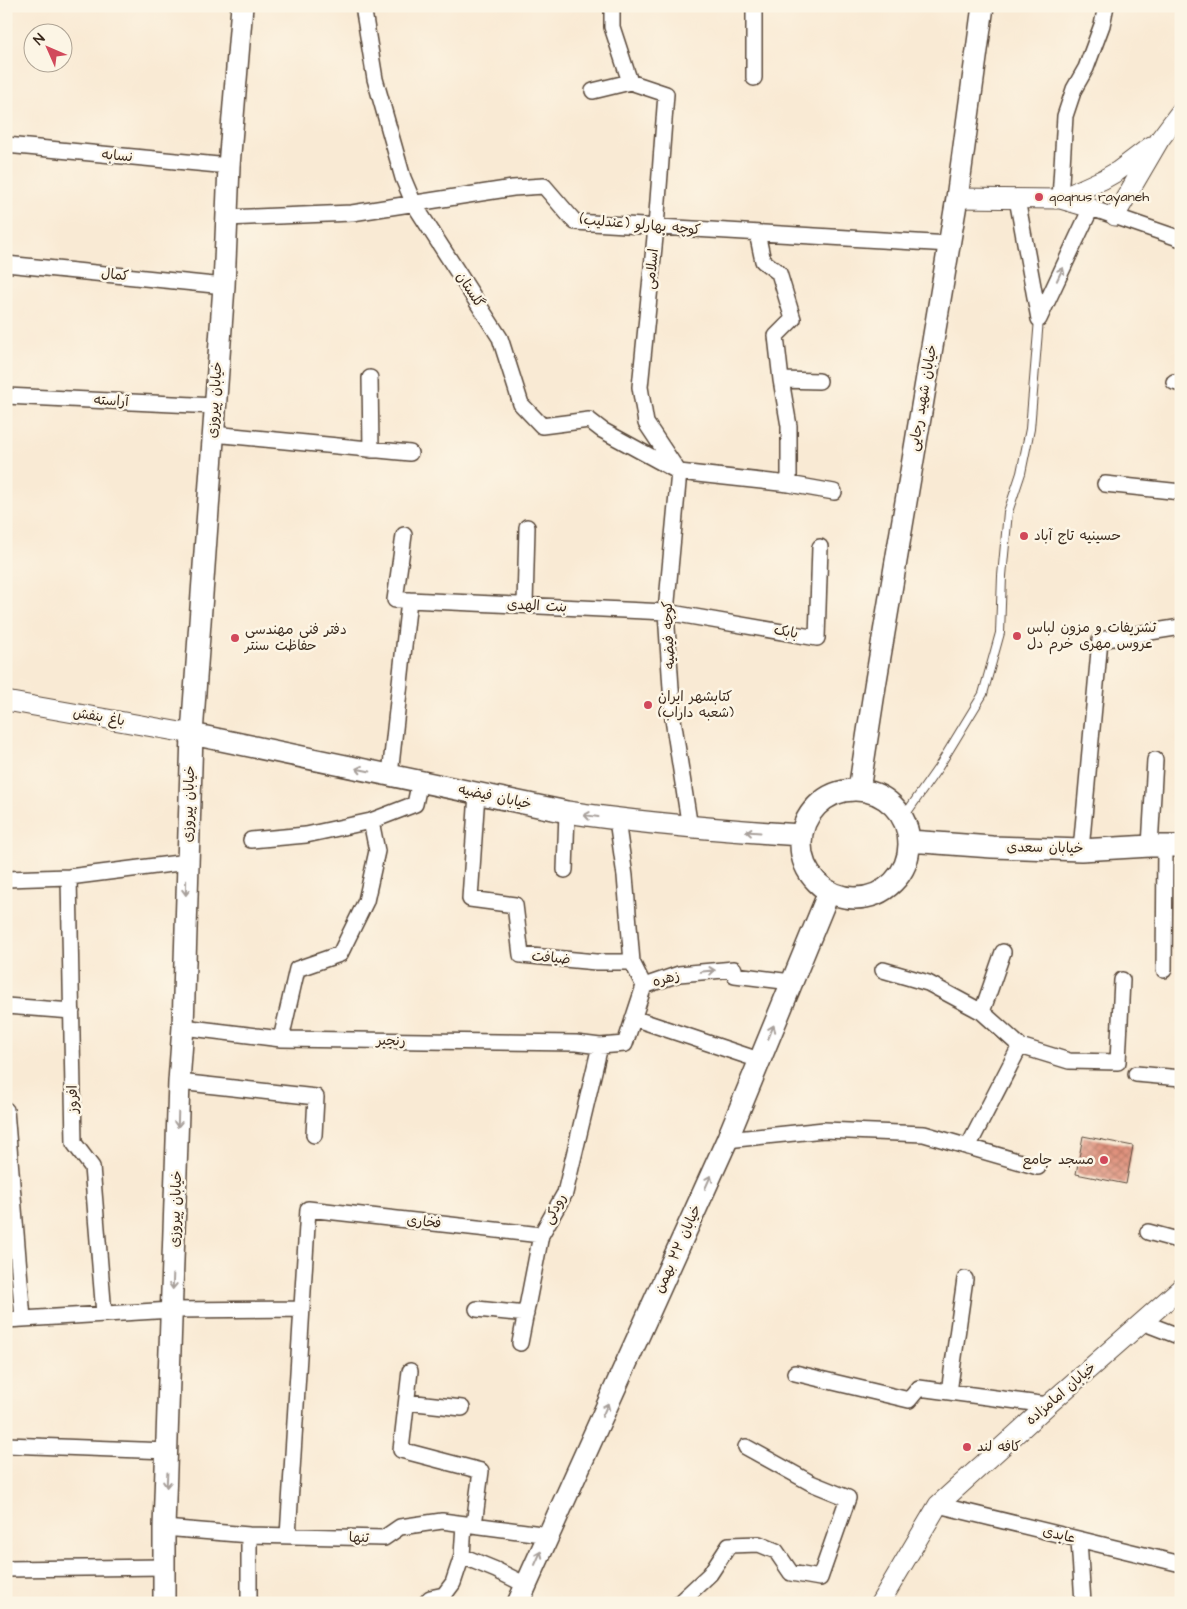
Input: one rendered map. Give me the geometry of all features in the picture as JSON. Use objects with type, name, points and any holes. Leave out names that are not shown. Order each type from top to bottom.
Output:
[{"type":"main road","name":"خیابان پیروزی","points":[[164,1603],[164,1528],[192,734],[224,286],[228,166],[242,6]]},
{"type":"main road","name":"خیابان شهید رجایی","points":[[859,790],[950,244],[982,6]]},
{"type":"main road","name":"خیابان فیضیه","points":[[192,734],[567,812],[690,828],[801,836]]},
{"type":"main road","points":[[859,790],[870,792],[885,798],[897,809],[903,818],[910,842],[908,858],[901,873],[890,885],[876,894],[861,898],[844,898],[829,892],[809,874],[801,849],[801,836],[806,820],[815,807],[828,797],[843,791],[859,790]]},
{"type":"main road","name":"خیابان سعدی","points":[[910,842],[1081,850],[1165,846]]},
{"type":"main road","name":"خیابان ۲۲ بهمن","points":[[522,1594],[727,1140],[829,892]]},
{"type":"street","name":"گلستان","points":[[363,6],[375,79],[403,178],[414,204],[500,338],[521,404],[542,426],[589,420],[602,430],[679,472]]},
{"type":"street","points":[[593,91],[630,82],[612,27],[612,6]]},
{"type":"street","points":[[754,6],[754,78]]},
{"type":"street","points":[[1060,199],[1065,116],[1074,89],[1086,68],[1102,25],[1106,6]]},
{"type":"street","name":"اسلامی","points":[[630,82],[666,94],[656,227],[640,387],[646,423],[679,472]]},
{"type":"street","points":[[1115,216],[1160,139],[1181,110]]},
{"type":"street","points":[[1060,199],[1104,180],[1160,139]]},
{"type":"street","name":"نسابه","points":[[6,145],[228,166]]},
{"type":"street","name":"کوچه بهارلو (عندلیب)","points":[[227,218],[352,214],[514,188],[544,186],[575,222],[950,244]]},
{"type":"street","points":[[957,198],[1060,199],[1115,216],[1181,240]]},
{"type":"street","points":[[1017,199],[1039,319]]},
{"type":"street","points":[[1039,319],[1091,208]]},
{"type":"street","points":[[756,233],[763,261],[779,273],[793,319],[776,336],[789,426],[788,484]]},
{"type":"street","name":"کمال","points":[[6,264],[224,286]]},
{"type":"street","points":[[370,378],[371,450]]},
{"type":"street","points":[[781,380],[819,381]]},
{"type":"street","name":"آراسته","points":[[6,396],[215,406]]},
{"type":"street","points":[[213,434],[410,453]]},
{"type":"street","points":[[679,472],[788,484],[834,492]]},
{"type":"street","name":"کوچه فیضیه","points":[[679,472],[666,612],[673,720],[690,828]]},
{"type":"street","points":[[1105,484],[1181,492]]},
{"type":"street","points":[[525,605],[527,527]]},
{"type":"street","points":[[390,775],[408,600],[395,600],[404,534]]},
{"type":"street","name":"بابک","points":[[666,612],[817,638],[820,547]]},
{"type":"street","name":"بنت الهدی","points":[[408,600],[666,612]]},
{"type":"street","points":[[1081,850],[1100,640],[1181,627]]},
{"type":"street","name":"باغ بنفش","points":[[6,701],[192,734]]},
{"type":"street","points":[[1155,760],[1165,846],[1164,970]]},
{"type":"street","points":[[250,840],[306,835],[371,821],[415,804],[420,781]]},
{"type":"street","name":"ضیافت","points":[[477,793],[470,899],[515,905],[521,955],[596,962],[632,962]]},
{"type":"street","points":[[565,870],[567,812]]},
{"type":"street","name":"زهره","points":[[617,820],[625,876],[632,962],[644,986],[679,974],[734,969],[735,975],[791,982]]},
{"type":"street","points":[[281,1039],[297,969],[340,954],[366,901],[377,851],[371,821]]},
{"type":"street","points":[[6,879],[69,877],[187,862]]},
{"type":"street","name":"افروز","points":[[69,877],[74,1143],[92,1167],[104,1314]]},
{"type":"street","points":[[982,1012],[1003,952]]},
{"type":"street","points":[[883,970],[928,983],[982,1012],[1020,1046],[1069,1061],[1118,1062],[1122,980]]},
{"type":"street","points":[[644,986],[633,1018],[759,1060]]},
{"type":"street","points":[[6,1006],[72,1011]]},
{"type":"street","name":"رنجبر","points":[[183,1027],[281,1039],[576,1043],[600,1046],[625,1044],[633,1018]]},
{"type":"street","name":"رودکی","points":[[520,1344],[540,1235],[565,1193],[600,1046]]},
{"type":"street","points":[[968,1147],[1020,1046]]},
{"type":"street","points":[[1136,1074],[1181,1078]]},
{"type":"street","points":[[179,1082],[316,1096],[314,1135]]},
{"type":"street","points":[[6,1110],[9,1177],[24,1319]]},
{"type":"street","points":[[727,1140],[824,1130],[924,1134],[1038,1167]]},
{"type":"street","name":"فخاری","points":[[302,1309],[308,1209],[540,1235]]},
{"type":"street","points":[[1148,1232],[1181,1241]]},
{"type":"street","points":[[949,1392],[965,1279]]},
{"type":"street","name":"خیابان امامزاده","points":[[880,1603],[938,1505],[1181,1288]]},
{"type":"street","points":[[6,1320],[172,1310],[302,1309],[288,1536]]},
{"type":"street","points":[[477,1309],[526,1314]]},
{"type":"street","points":[[1142,1322],[1181,1337]]},
{"type":"street","points":[[410,1371],[401,1450],[481,1471],[462,1556],[453,1584],[444,1595],[430,1598],[426,1603]]},
{"type":"street","points":[[795,1373],[909,1400],[919,1388],[1048,1405]]},
{"type":"street","points":[[407,1402],[462,1408]]},
{"type":"street","points":[[6,1445],[168,1451]]},
{"type":"street","points":[[679,1603],[710,1574],[729,1545],[759,1544],[776,1551],[791,1572],[820,1578],[848,1498],[811,1483],[746,1447]]},
{"type":"street","name":"عابدی","points":[[938,1505],[1181,1564]]},
{"type":"street","name":"تنها","points":[[164,1528],[249,1535],[384,1538],[400,1527],[442,1521],[548,1535]]},
{"type":"street","points":[[249,1535],[249,1603]]},
{"type":"street","points":[[1079,1540],[1083,1603]]},
{"type":"street","points":[[462,1556],[496,1570],[522,1594]]},
{"type":"street","points":[[6,1569],[165,1567]]},
{"type":"lane","points":[[903,818],[938,768],[983,694],[998,642],[1008,512],[1021,473],[1030,429],[1039,319]]},
{"type":"building","name":"مسجد جامع","points":[[1083,1136],[1133,1146],[1126,1184],[1076,1174]]},
{"type":"place","name":"qoqnus rayaneh","points":[[1039,197]]},
{"type":"place","name":"حسینیه تاج آباد","points":[[1024,536]]},
{"type":"place","name":"تشریفات و مزون لباس عروس مهری خرم دل","points":[[1017,636]]},
{"type":"place","name":"دفتر فنی مهندسی حفاظت سنتر","points":[[235,638]]},
{"type":"place","name":"کتابشهر ایران (شعبه داراب)","points":[[648,705]]},
{"type":"place","name":"مسجد جامع","points":[[1104,1160]]},
{"type":"place","name":"كافه لند","points":[[967,1447]]}]
